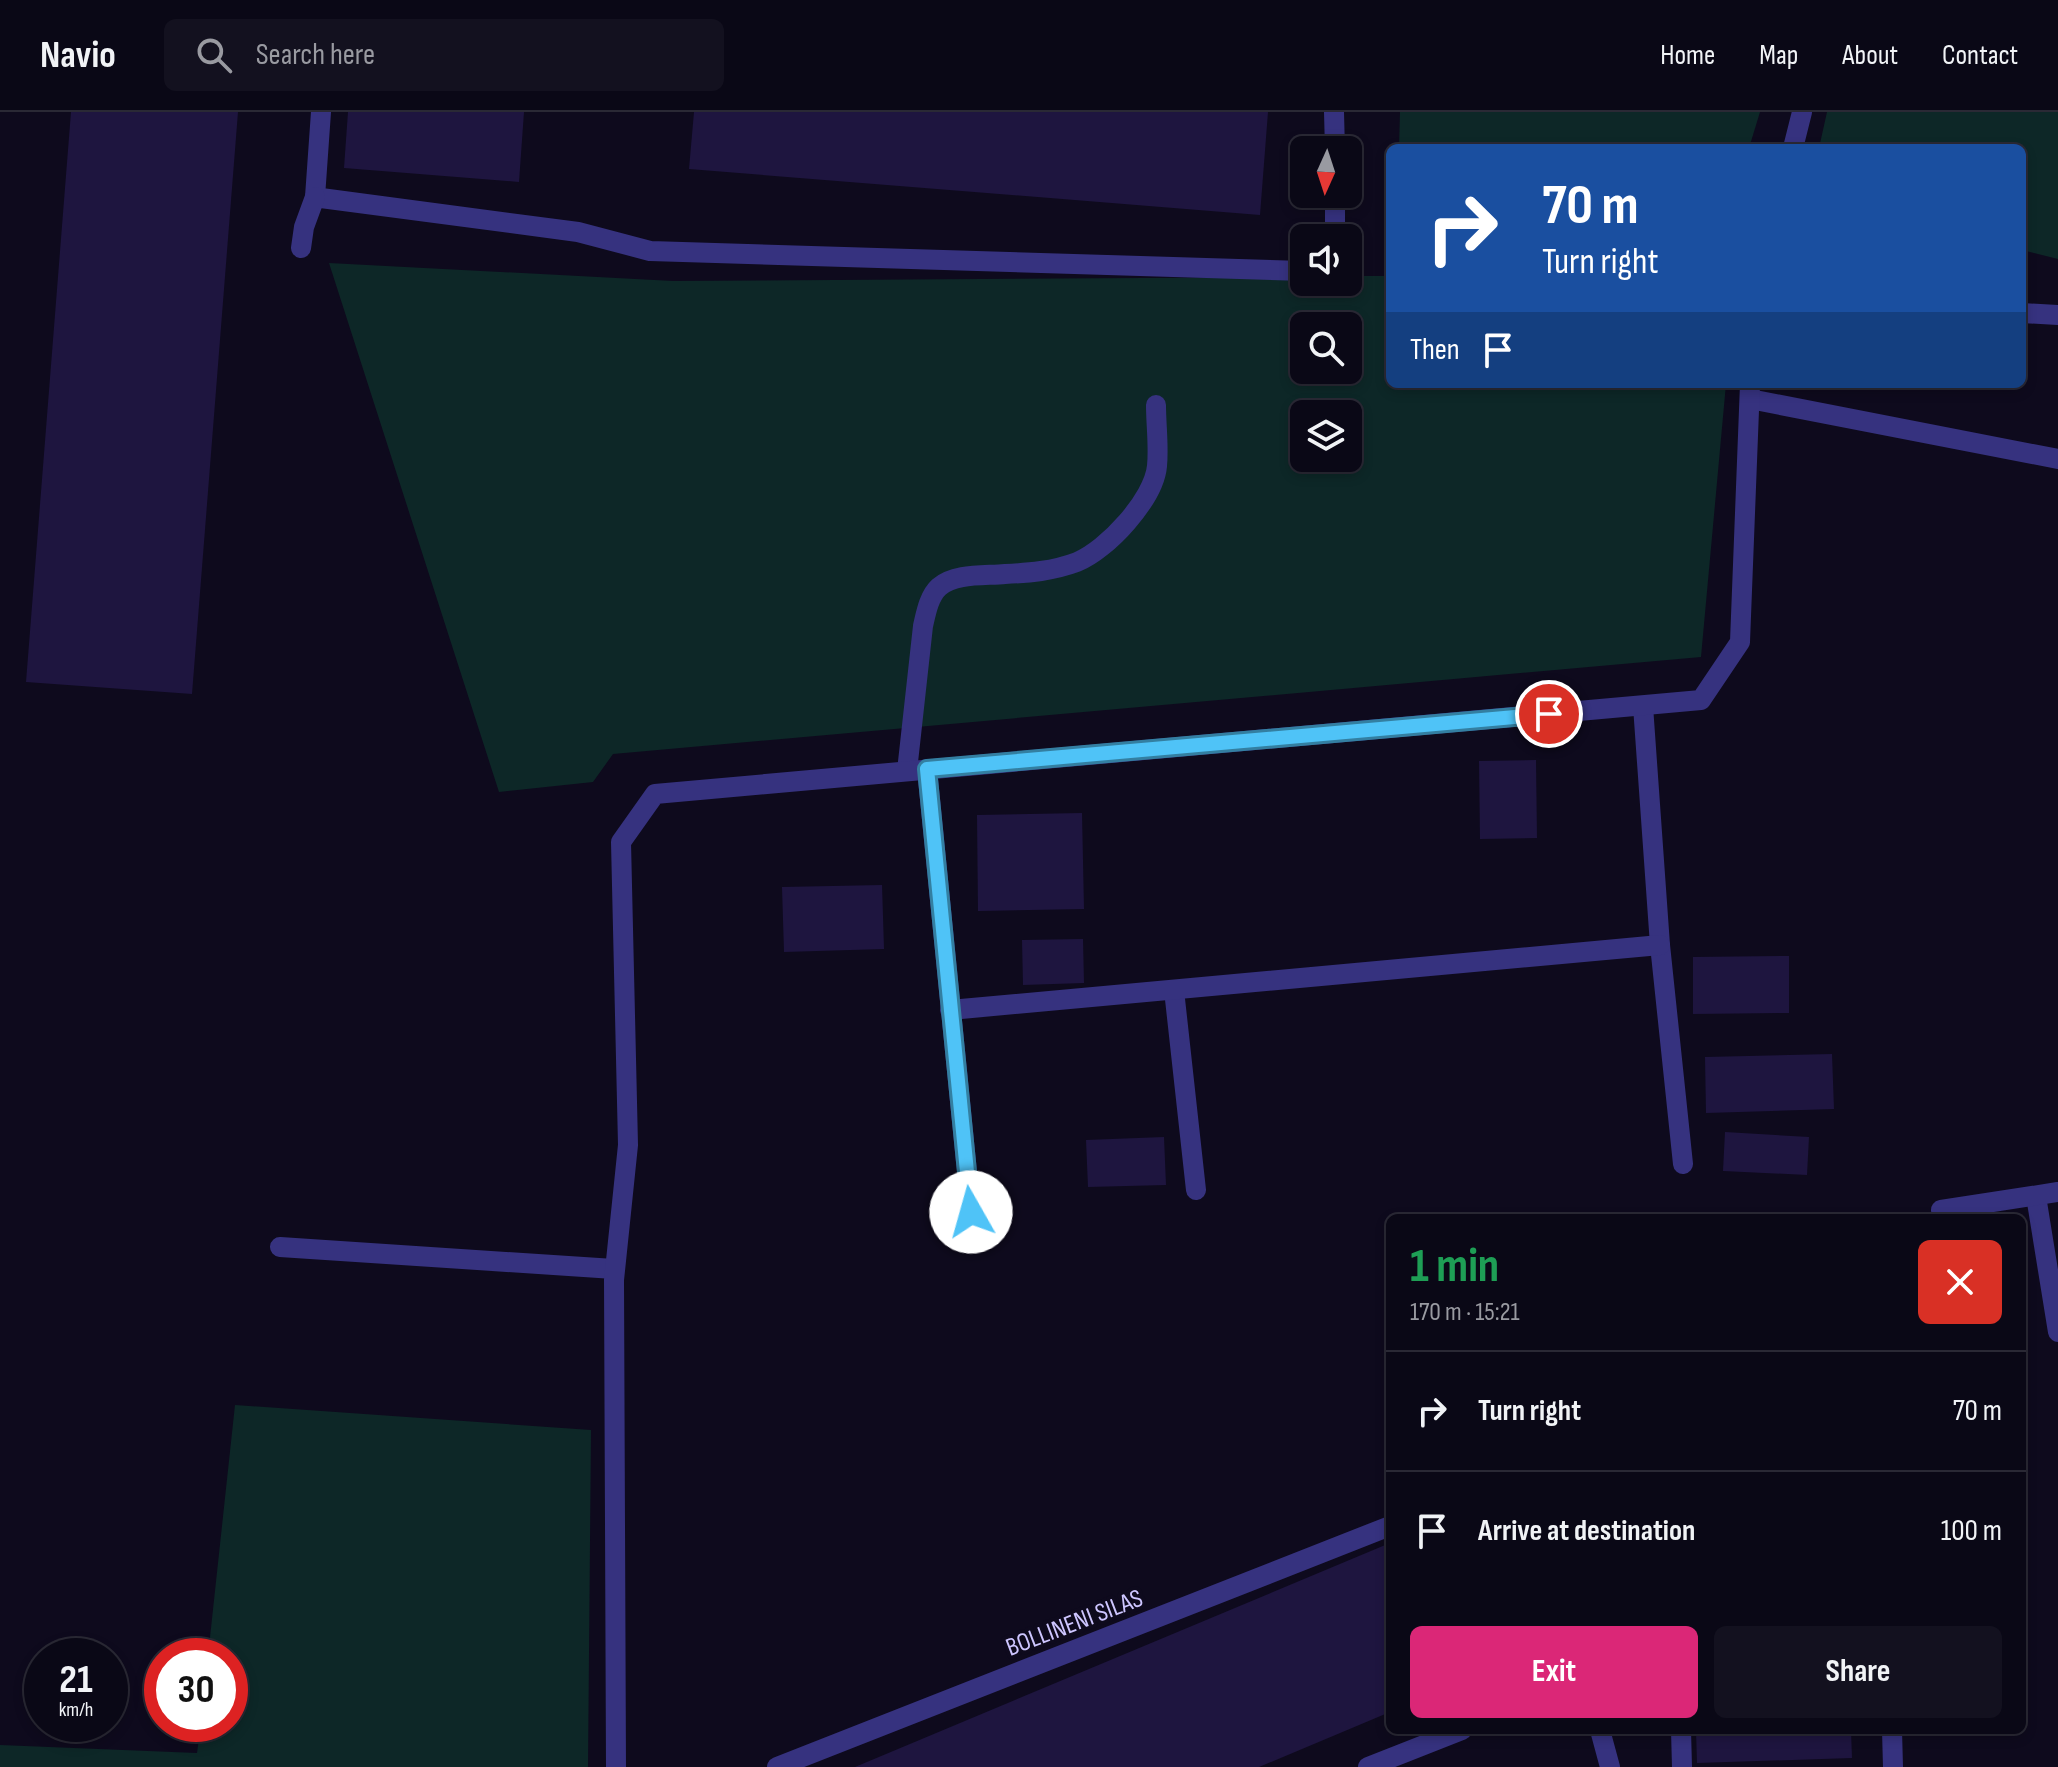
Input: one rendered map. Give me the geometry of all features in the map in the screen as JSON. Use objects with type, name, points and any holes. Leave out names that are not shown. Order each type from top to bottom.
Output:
[{"type":"street","points":[[301,248],[304,227],[315,197],[321,112]]},
{"type":"street","points":[[1334,112],[1335,136]]},
{"type":"street","points":[[1794,144],[1802,112]]},
{"type":"street","points":[[315,197],[578,232],[650,251],[1290,271]]},
{"type":"street","points":[[2026,313],[2058,315]]},
{"type":"street","points":[[616,1767],[614,1269],[628,1145],[621,842],[655,794],[1701,700],[1740,642],[1750,392],[2058,459]]},
{"type":"street","points":[[971,1212],[950,1010],[917,770],[923,626],[928,605],[938,587],[951,580],[1042,572],[1078,561],[1099,549],[1140,507],[1154,477],[1157,469],[1156,405]]},
{"type":"street","points":[[1643,706],[1660,945],[1683,1164]]},
{"type":"street","points":[[950,1010],[1660,945]]},
{"type":"street","points":[[1174,990],[1196,1190]]},
{"type":"street","points":[[1941,1210],[2058,1192]]},
{"type":"street","points":[[2036,1196],[2058,1332]]},
{"type":"street","points":[[280,1247],[614,1269]]},
{"type":"street","name":"BOLLINENI SILAS","points":[[777,1767],[1386,1528]]},
{"type":"street","points":[[1368,1767],[1452,1734]]},
{"type":"street","points":[[1601,1734],[1610,1767]]},
{"type":"street","points":[[1681,1734],[1682,1767]]},
{"type":"street","points":[[1892,1734],[1893,1767]]},
{"type":"green space","points":[[1400,112],[1760,112],[1750,144],[1399,144]]},
{"type":"green space","points":[[1827,112],[2058,112],[2058,259],[2026,251],[2026,144],[1820,144]]},
{"type":"green space","points":[[329,263],[673,281],[1290,277],[1290,296],[1362,296],[1362,276],[1386,276],[1386,388],[1726,388],[1701,657],[613,754],[593,782],[499,792]]},
{"type":"green space","points":[[235,1405],[591,1430],[588,1767],[0,1767],[0,1745],[197,1753],[199,1742],[248,1742],[248,1638],[210,1638]]},
{"type":"building","points":[[71,112],[238,112],[192,694],[26,682]]},
{"type":"building","points":[[348,112],[524,112],[519,182],[344,168]]},
{"type":"building","points":[[694,112],[1268,112],[1260,215],[689,169]]},
{"type":"building","points":[[1536,760],[1537,838],[1480,839],[1479,761]]},
{"type":"building","points":[[1082,813],[1084,909],[978,911],[977,815]]},
{"type":"building","points":[[882,885],[884,949],[784,952],[782,887]]},
{"type":"building","points":[[1083,939],[1084,983],[1023,985],[1022,940]]},
{"type":"building","points":[[1789,956],[1789,1013],[1693,1014],[1693,957]]},
{"type":"building","points":[[1832,1054],[1834,1109],[1706,1113],[1705,1057]]},
{"type":"building","points":[[1725,1132],[1809,1137],[1807,1175],[1723,1171]]},
{"type":"building","points":[[1164,1137],[1166,1185],[1088,1187],[1086,1140]]},
{"type":"building","points":[[1386,1545],[1386,1714],[1259,1767],[855,1767]]},
{"type":"building","points":[[1696,1734],[1851,1734],[1852,1758],[1697,1763]]},
{"type":"route","points":[[971,1212],[927,769],[1549,714]]}]
